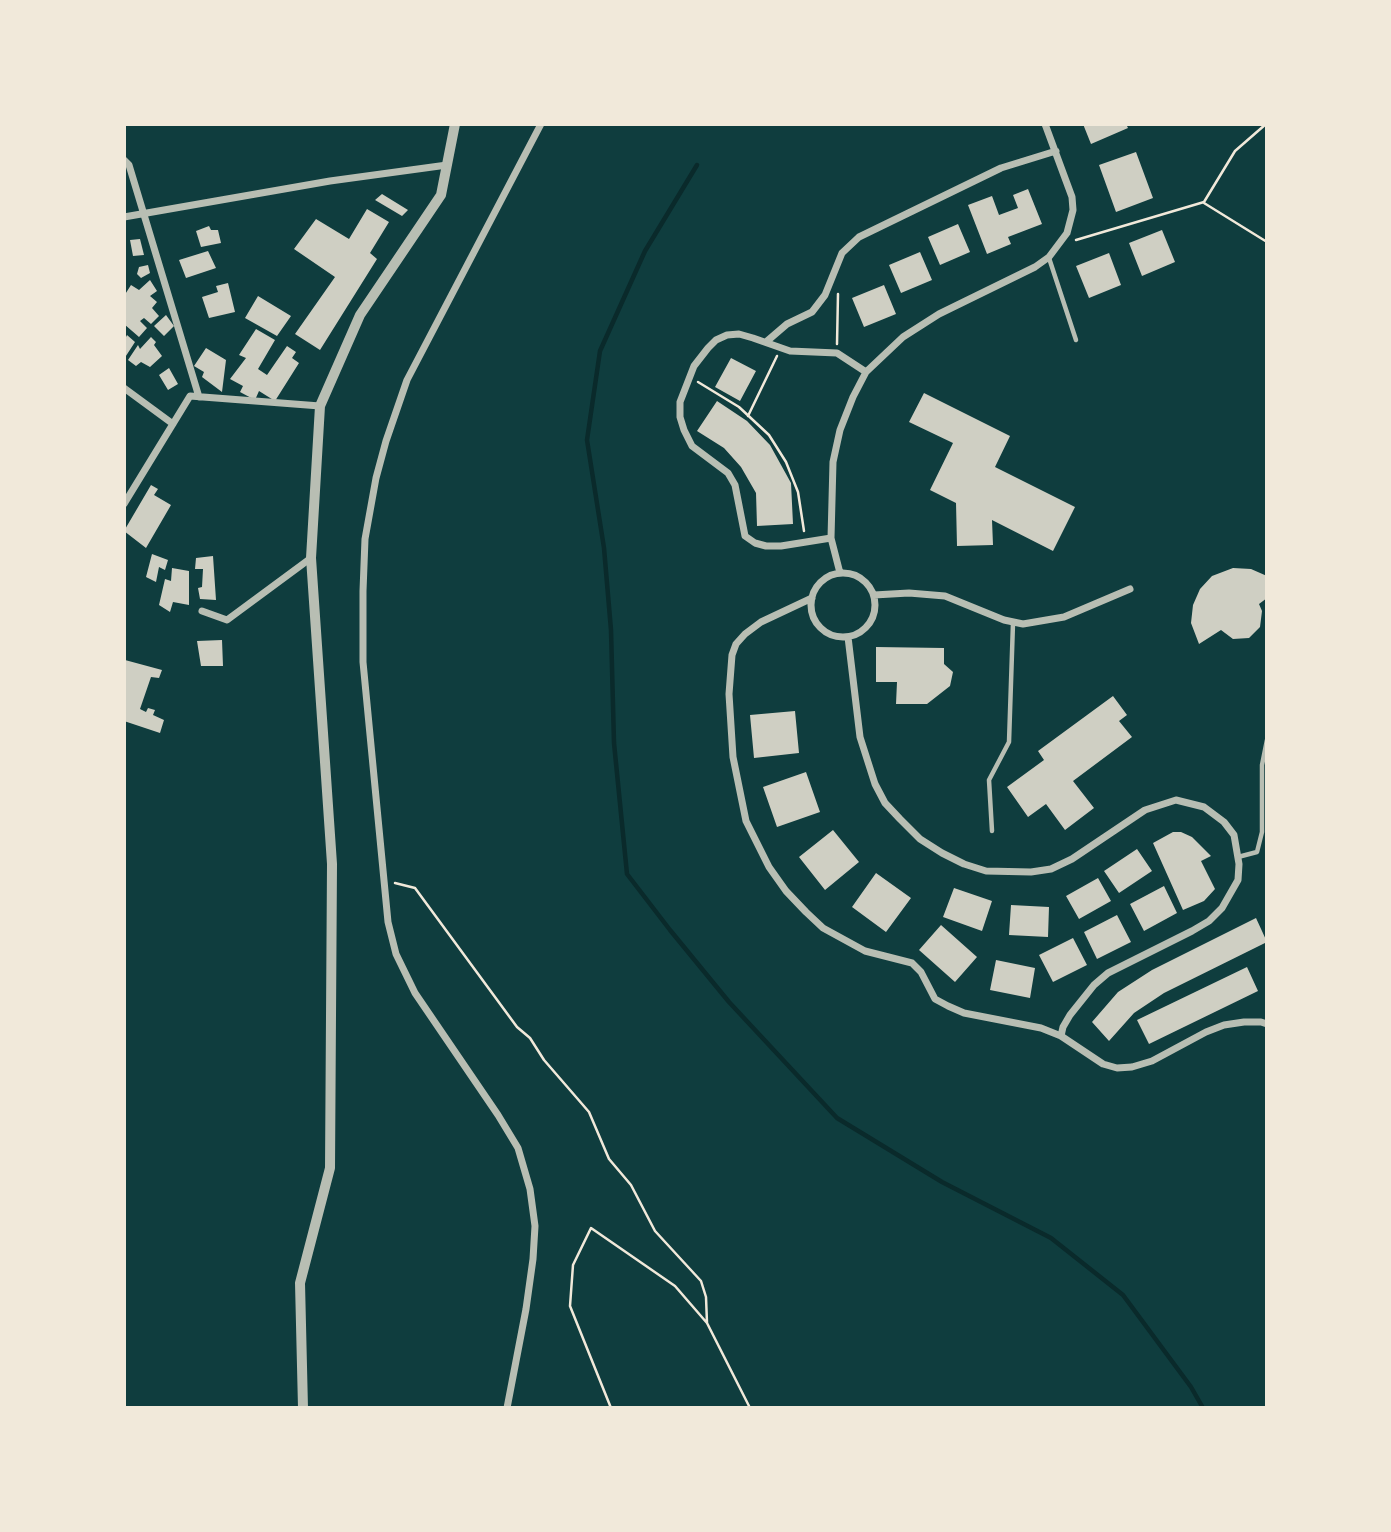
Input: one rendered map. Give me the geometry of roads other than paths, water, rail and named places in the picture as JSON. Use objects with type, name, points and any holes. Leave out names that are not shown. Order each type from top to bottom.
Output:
[{"type":"street","points":[[303,1408],[300,1283],[330,1168],[331,1154],[331,864],[311,558],[320,406],[360,316],[441,195],[455,124]]},
{"type":"street","points":[[507,1408],[533,1259],[536,1226],[530,1189],[518,1148],[415,993],[396,954],[388,922],[363,662],[365,539],[376,478],[407,380],[541,124]]},
{"type":"street","points":[[840,573],[831,538],[833,461],[840,430],[866,372],[902,337],[939,314],[1035,267],[1049,257],[1060,245],[1071,222],[1073,210],[1069,185],[1045,124]]},
{"type":"street","points":[[766,342],[788,324],[812,312],[825,295],[842,253],[859,237],[1001,168],[1056,151]]},
{"type":"street","points":[[124,160],[129,165],[199,397]]},
{"type":"street","points":[[124,217],[330,181],[447,165]]},
{"type":"street","points":[[831,538],[766,546],[745,536],[735,485],[728,473],[692,446],[680,417],[680,402],[689,376],[708,348],[727,335],[739,334],[790,351],[837,353],[866,372]]},
{"type":"street","points":[[124,388],[173,424]]},
{"type":"street","points":[[124,505],[190,396],[320,406]]},
{"type":"street","points":[[202,611],[227,620],[311,558]]},
{"type":"street","points":[[840,573],[860,577],[874,595],[874,616],[859,634],[848,637],[834,636],[824,631],[814,619],[812,598],[817,586],[829,576],[840,573]]},
{"type":"street","points":[[874,595],[909,593],[945,596],[1023,624],[1064,617],[1129,589]]},
{"type":"street","points":[[812,598],[761,622],[736,644],[732,655],[729,694],[733,757],[746,821],[763,856],[786,891],[823,928],[865,951],[912,964],[921,972],[935,999],[964,1013],[1041,1028],[1061,1036],[1103,1064],[1117,1068],[1152,1061],[1224,1025],[1244,1022],[1267,1024]]},
{"type":"street","points":[[848,637],[860,737],[875,785],[900,819],[920,839],[942,853],[986,871],[1031,872],[1051,869],[1072,859],[1145,810],[1176,800],[1204,807],[1224,822],[1234,835],[1238,880],[1222,908],[1201,926],[1108,973],[1094,985],[1070,1014],[1061,1036]]},
{"type":"lane","points":[[1049,257],[1076,340]]},
{"type":"lane","points":[[992,831],[989,780],[1009,741],[1013,622]]},
{"type":"lane","points":[[1238,857],[1257,852],[1262,832],[1262,765],[1267,740]]},
{"type":"waterway","points":[[697,165],[645,251],[600,351],[587,440],[604,548],[611,630],[614,743],[627,874],[729,1002],[837,1118],[942,1182],[1051,1238],[1123,1295],[1191,1387],[1203,1408]]}]
